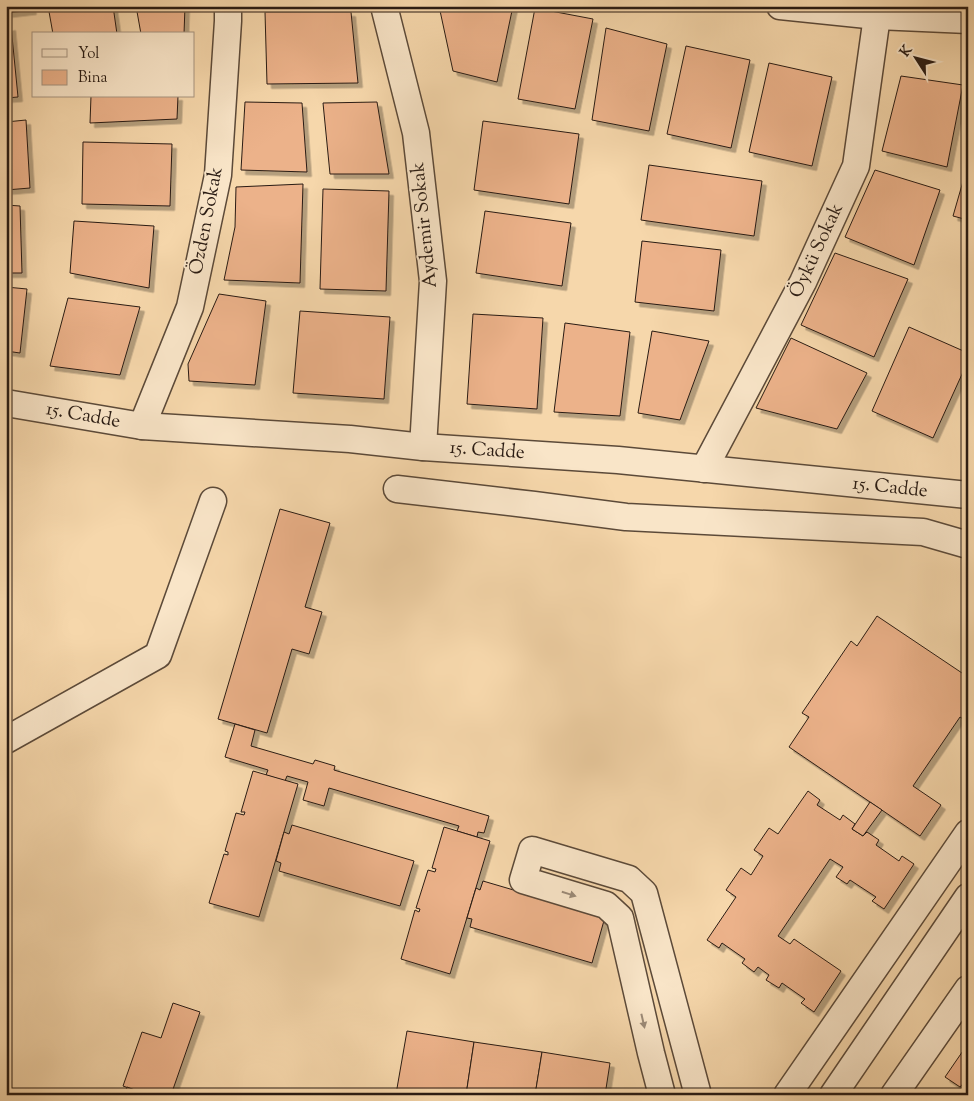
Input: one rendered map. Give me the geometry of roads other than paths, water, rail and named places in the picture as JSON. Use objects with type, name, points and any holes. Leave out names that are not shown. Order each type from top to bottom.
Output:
[{"type":"street","name":"Özden Sokak","points":[[142,426],[190,307],[218,175],[228,6]]},
{"type":"street","name":"Aydemir Sokak","points":[[384,6],[416,133],[433,281],[423,447]]},
{"type":"street","points":[[782,6],[877,16],[968,20]]},
{"type":"street","name":"Öykü Sokak","points":[[704,468],[804,282],[856,166],[877,16]]},
{"type":"street","name":"15. Cadde","points":[[6,403],[142,426],[618,460],[968,495]]},
{"type":"street","points":[[397,489],[534,504],[626,517],[922,532],[968,545]]},
{"type":"street","points":[[6,740],[158,655],[213,501]]},
{"type":"street","points":[[787,1095],[968,833]]},
{"type":"street","points":[[662,1095],[620,918],[606,905],[523,880],[532,850],[629,879],[644,894],[698,1095]]},
{"type":"street","points":[[833,1095],[968,897]]},
{"type":"street","points":[[896,1094],[968,990]]}]
